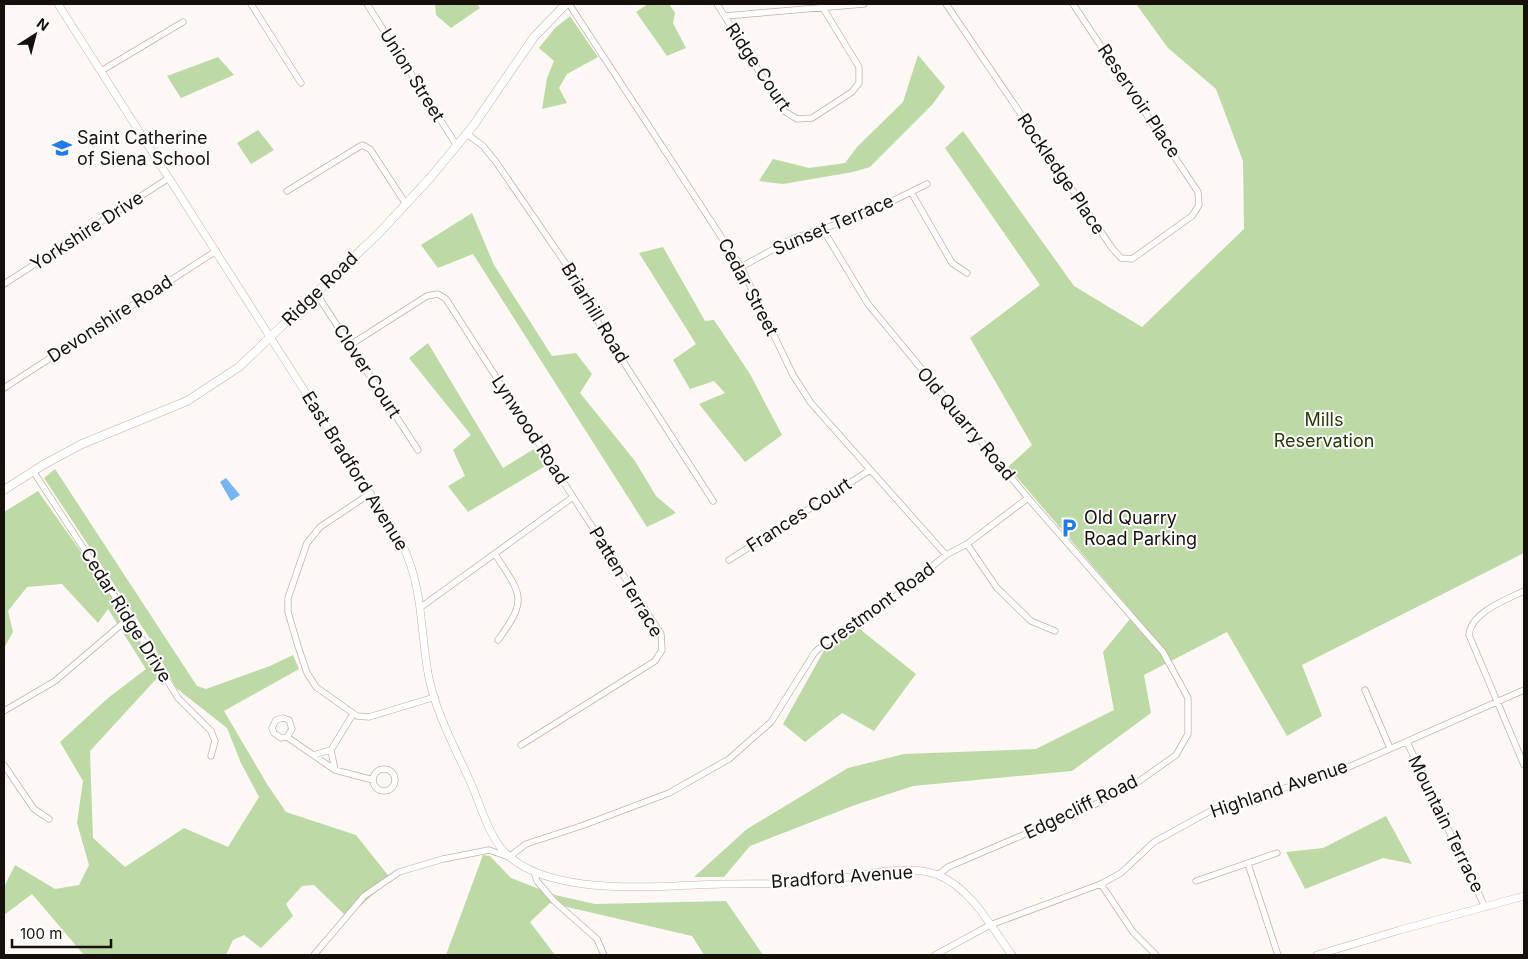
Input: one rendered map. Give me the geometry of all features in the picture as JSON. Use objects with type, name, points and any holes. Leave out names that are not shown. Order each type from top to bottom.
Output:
[{"type":"main road","name":"Ridge Road","points":[[4,490],[33,470],[82,444],[172,408],[202,393],[239,366],[406,204],[467,134],[534,37],[567,4]]},
{"type":"street","name":"East Bradford Avenue","points":[[58,4],[271,336],[407,554],[422,607],[423,644],[435,697],[494,838],[509,857],[534,872],[562,880],[601,887],[664,885]]},
{"type":"street","points":[[251,4],[301,83]]},
{"type":"street","name":"Union Street","points":[[367,4],[457,146]]},
{"type":"street","name":"Cedar Street","points":[[567,4],[740,267],[804,394],[822,417],[946,555]]},
{"type":"street","name":"Ridge Court","points":[[717,4],[784,111],[794,118],[805,119],[812,118],[852,92],[860,79],[859,67],[823,8]]},
{"type":"street","points":[[725,16],[864,4]]},
{"type":"street","name":"Rockledge Place","points":[[946,4],[1093,222],[1121,258],[1138,257],[1192,216],[1200,201]]},
{"type":"street","name":"Reservoir Place","points":[[1072,4],[1196,187],[1200,201]]},
{"type":"street","points":[[101,72],[183,22]]},
{"type":"street","name":"Briarhill Road","points":[[467,134],[483,146],[496,162],[568,267],[601,327],[713,501]]},
{"type":"street","points":[[287,191],[357,146],[364,145],[370,149],[406,204]]},
{"type":"street","name":"Yorkshire Drive","points":[[4,284],[170,178]]},
{"type":"street","name":"Sunset Terrace","points":[[740,267],[794,238],[862,216],[926,184]]},
{"type":"street","points":[[911,192],[952,263],[967,273]]},
{"type":"street","name":"Old Quarry Road","points":[[822,228],[868,304],[1028,498],[1126,608]]},
{"type":"street","name":"Devonshire Road","points":[[4,388],[216,251]]},
{"type":"street","name":"Clover Court","points":[[316,293],[418,450]]},
{"type":"street","name":"Lynwood Road","points":[[350,345],[427,296],[435,294],[444,297],[573,497],[422,607]]},
{"type":"street","name":"Cedar Ridge Drive","points":[[33,470],[129,618],[178,698],[211,730],[215,741],[211,756]]},
{"type":"street","name":"Frances Court","points":[[729,560],[870,470]]},
{"type":"street","points":[[371,494],[324,524],[311,536],[288,598],[289,617],[312,682],[353,714],[369,717],[435,697]]},
{"type":"street","name":"Patten Terrace","points":[[520,745],[655,662],[662,646],[661,634],[573,497]]},
{"type":"street","name":"Crestmont Road","points":[[509,857],[526,844],[584,826],[669,794],[729,759],[771,722],[815,652],[836,634],[881,608],[946,555],[967,544],[1028,498]]},
{"type":"street","points":[[967,544],[997,588],[1031,620],[1055,631]]},
{"type":"street","points":[[495,554],[515,586],[519,600],[515,618],[498,640]]},
{"type":"street","points":[[1524,591],[1477,618],[1469,630],[1471,640],[1524,765]]},
{"type":"street","name":"Edgecliff Road","points":[[938,875],[948,867],[1098,803],[1138,782],[1176,754],[1188,734],[1188,698],[1163,652],[1126,608]]},
{"type":"street","points":[[4,711],[55,681],[129,618]]},
{"type":"street","points":[[1364,690],[1390,748]]},
{"type":"street","name":"Highland Avenue","points":[[935,955],[990,925],[1101,884],[1121,873],[1154,842],[1214,808],[1335,773],[1524,690]]},
{"type":"street","points":[[334,770],[331,750],[353,714]]},
{"type":"street","points":[[287,736],[334,770],[373,780]]},
{"type":"street","name":"Mountain Terrace","points":[[1407,742],[1485,907]]},
{"type":"street","points":[[313,755],[331,750]]},
{"type":"street","points":[[4,765],[34,809],[49,819]]},
{"type":"street","points":[[314,955],[364,896],[399,872],[443,858],[489,850],[509,857]]},
{"type":"street","points":[[1196,881],[1277,853]]},
{"type":"street","points":[[1248,864],[1278,955]]},
{"type":"street","name":"Bradford Avenue","points":[[664,885],[817,882],[901,871],[938,875],[965,894],[1012,955]]},
{"type":"street","points":[[534,872],[537,881],[554,901],[597,939],[604,955]]},
{"type":"street","points":[[1101,884],[1133,932],[1156,955]]},
{"type":"street","points":[[1317,955],[1524,896]]},
{"type":"green space","points":[[435,4],[477,4],[480,8],[451,28],[436,15]]},
{"type":"green space","points":[[648,4],[669,4],[675,13],[673,23],[686,48],[667,56],[636,12]]},
{"type":"green space","name":"Mills Reservation","points":[[1136,4],[1524,4],[1524,553],[1302,665],[1322,716],[1287,736],[1227,632],[1144,675],[1151,713],[1072,771],[913,786],[855,805],[750,846],[724,877],[694,877],[747,829],[848,768],[904,754],[1036,749],[1114,710],[1103,652],[1134,614],[1008,467],[1032,445],[970,338],[1040,285],[945,148],[963,131],[1074,286],[1142,327],[1244,229],[1243,161],[1216,89],[1168,48]]},
{"type":"green space","points":[[570,16],[598,57],[567,74],[559,88],[567,103],[542,109],[547,78],[554,61],[539,48],[555,28]]},
{"type":"green space","points":[[918,55],[945,87],[932,105],[870,167],[853,172],[783,184],[759,181],[773,159],[809,168],[845,163],[857,147],[903,102]]},
{"type":"green space","points":[[218,57],[234,75],[181,98],[167,76]]},
{"type":"green space","points":[[258,130],[274,150],[251,164],[237,143]]},
{"type":"green space","points":[[472,213],[494,265],[552,356],[576,353],[592,374],[580,393],[635,461],[656,496],[676,513],[647,527],[473,254],[438,268],[421,245]]},
{"type":"green space","points":[[663,247],[705,321],[714,320],[750,374],[782,435],[745,462],[699,404],[725,393],[714,381],[690,389],[673,360],[696,344],[639,253]]},
{"type":"green space","points":[[428,343],[503,468],[534,449],[547,465],[468,512],[448,486],[465,476],[453,450],[471,435],[409,358]]},
{"type":"green space","points":[[55,469],[197,686],[206,689],[270,666],[293,655],[299,669],[224,711],[267,784],[286,812],[356,835],[391,879],[347,917],[314,885],[302,886],[286,904],[293,916],[261,948],[244,935],[233,940],[226,955],[84,955],[32,894],[4,915],[4,887],[15,865],[55,889],[79,885],[89,865],[77,823],[83,781],[60,742],[108,698],[146,669],[108,609],[98,623],[62,584],[27,587],[8,611],[13,632],[4,648],[4,512],[38,491],[117,605],[158,677],[90,751],[93,838],[125,867],[184,828],[228,847],[259,797],[241,763],[227,728],[176,688],[149,637],[44,478]]},
{"type":"green space","points":[[856,626],[916,674],[874,731],[842,713],[805,742],[783,724],[827,645]]},
{"type":"green space","points":[[1386,816],[1412,864],[1383,858],[1305,889],[1286,852],[1323,848]]},
{"type":"green space","points":[[483,855],[490,856],[511,878],[555,895],[595,904],[726,901],[763,955],[704,955],[692,936],[550,903],[530,922],[555,955],[446,955]]},
{"type":"water","points":[[226,478],[240,495],[231,501],[220,482]]},
{"type":"place","name":"Saint Catherine of Siena School","points":[[62,148]]},
{"type":"place","name":"Old Quarry Road Parking","points":[[1069,528]]}]
